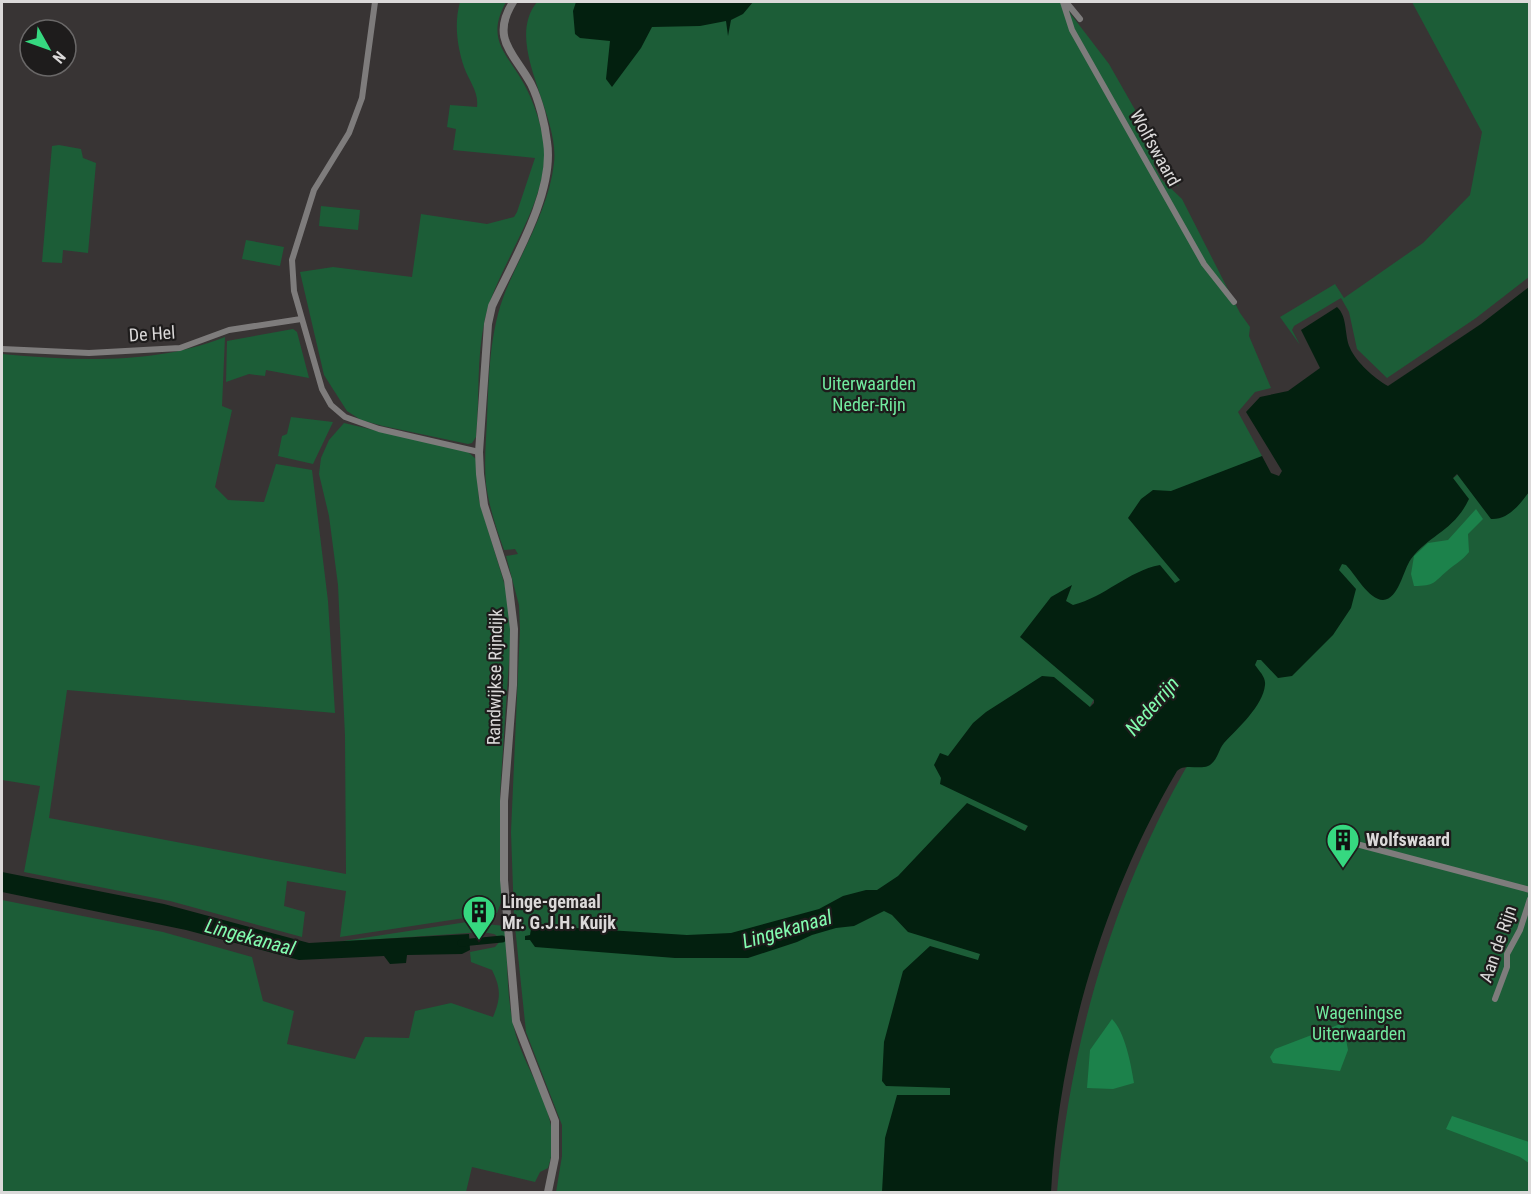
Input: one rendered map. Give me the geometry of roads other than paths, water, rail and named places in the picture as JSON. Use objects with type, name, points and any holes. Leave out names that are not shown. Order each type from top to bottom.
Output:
[{"type":"street","points":[[375,2],[362,98],[356,118],[314,190],[292,260],[293,283],[301,319],[322,389],[331,405],[345,417],[379,429],[478,452]]},
{"type":"street","name":"Randwijkse Rijndijk","points":[[513,2],[505,21],[504,35],[507,49],[532,87],[547,142],[548,160],[545,178],[535,208],[490,315],[485,347],[478,452],[484,505],[508,580],[513,607],[513,685],[504,801],[504,880],[516,1021],[555,1121],[555,1158],[548,1192]]},
{"type":"street","name":"Wolfswaard","points":[[1064,2],[1080,19]]},
{"type":"street","name":"Wolfswaard","points":[[1064,2],[1072,30],[1204,264],[1234,302]]},
{"type":"street","name":"De Hel","points":[[2,349],[89,353],[180,348],[229,330],[301,319]]},
{"type":"street","name":"Aan de Rijn","points":[[1345,841],[1530,890]]},
{"type":"street","name":"Aan de Rijn","points":[[1495,999],[1507,967],[1507,954],[1520,930],[1530,899]]},
{"type":"water","points":[[576,2],[753,2],[743,14],[731,20],[728,36],[726,21],[700,26],[652,27],[641,48],[612,87],[606,79],[610,41],[580,38],[575,34],[573,11]]},
{"type":"water","name":"Nederrijn","points":[[1529,287],[1529,492],[1508,514],[1491,519],[1457,474],[1453,478],[1469,499],[1463,510],[1418,551],[1408,564],[1393,595],[1383,600],[1373,596],[1346,565],[1342,564],[1339,570],[1356,589],[1351,608],[1333,635],[1292,676],[1278,678],[1261,660],[1257,660],[1255,665],[1265,685],[1255,709],[1224,743],[1211,764],[1204,767],[1184,767],[1177,771],[1127,870],[1089,974],[1064,1083],[1051,1192],[882,1192],[885,1138],[897,1095],[950,1095],[950,1088],[886,1086],[882,1081],[884,1042],[903,971],[930,946],[978,960],[980,954],[908,932],[892,915],[884,911],[854,926],[836,928],[812,935],[748,958],[675,958],[535,947],[530,940],[525,940],[525,936],[530,935],[531,929],[544,926],[687,935],[731,933],[819,909],[843,896],[866,890],[877,890],[898,876],[967,803],[1025,831],[1028,826],[940,784],[941,778],[934,765],[940,753],[948,756],[973,723],[986,712],[1042,676],[1054,677],[1090,707],[1094,703],[1094,700],[1020,637],[1051,597],[1072,585],[1066,601],[1073,605],[1096,596],[1137,573],[1160,565],[1175,583],[1180,580],[1128,518],[1141,499],[1153,490],[1171,491],[1262,456],[1271,473],[1279,476],[1282,471],[1246,412],[1260,397],[1288,391],[1320,368],[1301,330],[1337,307],[1343,316],[1348,343],[1356,359],[1388,386],[1481,324]]},
{"type":"water","points":[[2,872],[164,904],[309,943],[469,934],[470,950],[462,954],[407,955],[406,963],[390,964],[384,956],[299,960],[186,930],[2,892]]},
{"type":"waterway","name":"Lingekanaal","points":[[461,943],[502,939]]},
{"type":"place","name":"Wolfswaard","points":[[1343,869]]},
{"type":"place","name":"Linge-gemaal Mr. G.J.H. Kuijk","points":[[479,941]]},
{"type":"park label","name":"Uiterwaarden Neder-Rijn","points":[[869,394]]},
{"type":"park label","name":"Wageningse Uiterwaarden","points":[[1359,1023]]}]
